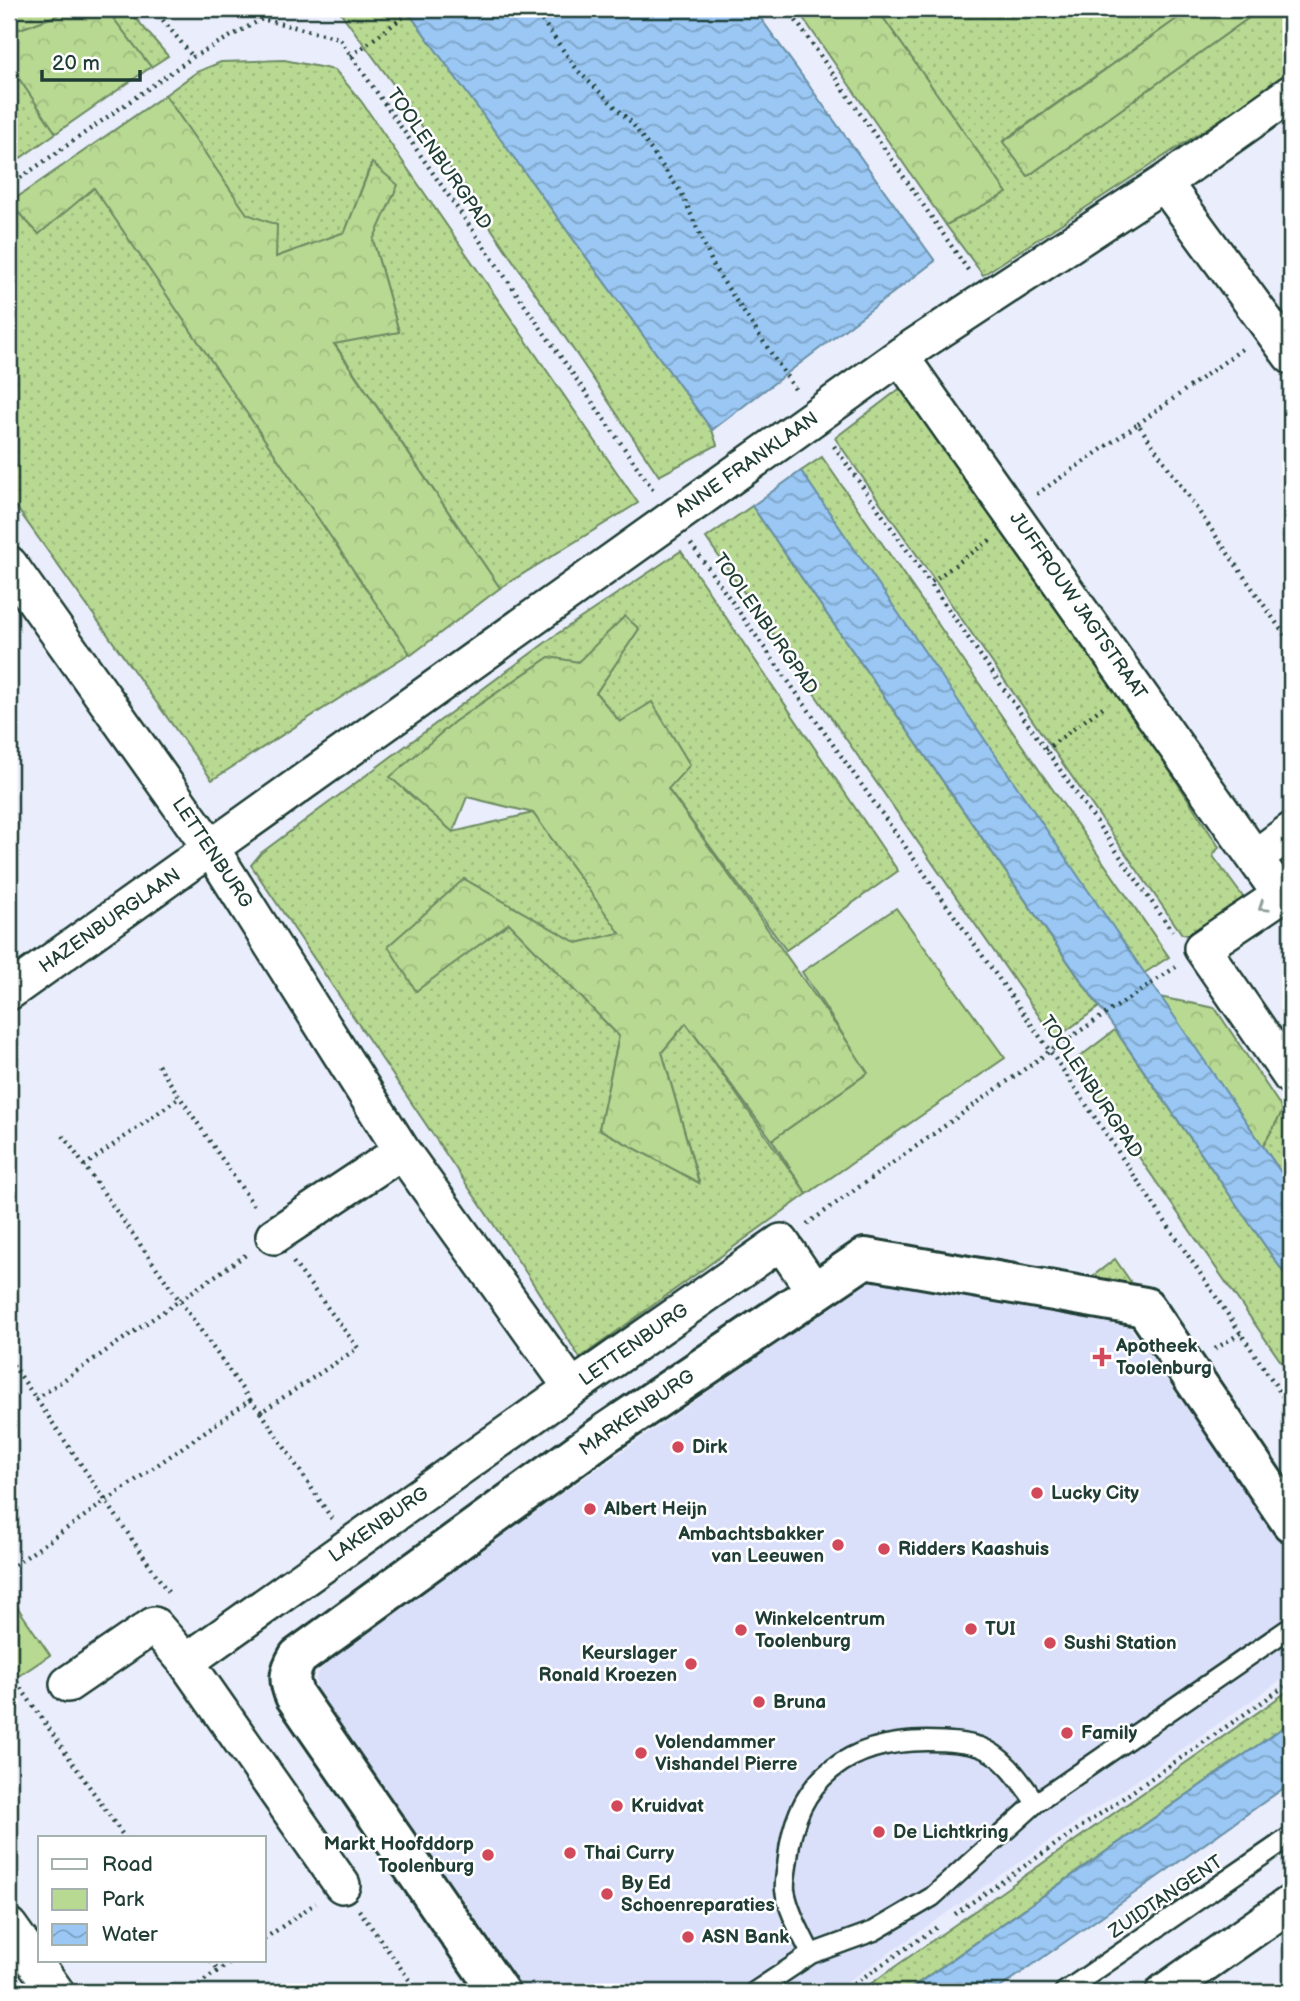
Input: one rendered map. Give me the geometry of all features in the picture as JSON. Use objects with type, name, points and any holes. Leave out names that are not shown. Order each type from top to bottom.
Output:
[{"type":"street","name":"ANNE FRANKLAAN","points":[[212,850],[900,356],[1164,183],[1291,93]]},
{"type":"street","points":[[1164,183],[1291,356]]},
{"type":"street","name":"JUFFROUW JAGTSTRAAT","points":[[900,356],[1281,895],[1202,948]]},
{"type":"street","name":"LETTENBURG","points":[[9,564],[212,850],[402,1151],[572,1388],[781,1242]]},
{"type":"street","points":[[1256,857],[1291,831]]},
{"type":"street","name":"HAZENBURGLAAN","points":[[9,992],[212,850]]},
{"type":"street","points":[[1202,948],[1291,1077]]},
{"type":"street","points":[[274,1236],[402,1151]]},
{"type":"street","points":[[781,1242],[815,1292]]},
{"type":"street","name":"MARKENBURG","points":[[499,1992],[295,1696],[290,1684],[290,1670],[298,1657],[606,1433],[865,1258],[1145,1307],[1291,1522]]},
{"type":"street","name":"LAKENBURG","points":[[186,1662],[572,1388]]},
{"type":"street","points":[[68,1684],[154,1625],[186,1662],[342,1885]]},
{"type":"street","points":[[1170,1991],[1291,1903]]},
{"type":"street","points":[[9,1926],[56,1992]]},
{"type":"lane","points":[[754,1992],[811,1954],[874,1931],[932,1897],[1036,1803],[1291,1627]]},
{"type":"lane","points":[[811,1954],[785,1889],[790,1841],[804,1798],[824,1777],[853,1755],[895,1741],[942,1741],[981,1747],[1013,1770],[1036,1803]]},
{"type":"lane","name":"ZUIDTANGENT","points":[[1064,1992],[1291,1836]]},
{"type":"path","points":[[154,9],[192,57]]},
{"type":"path","points":[[9,186],[192,57],[262,19],[261,9]]},
{"type":"path","points":[[351,56],[414,9]]},
{"type":"path","points":[[534,9],[578,71],[632,123],[682,194],[715,269],[792,385],[1178,940],[1202,948]]},
{"type":"path","points":[[788,9],[988,298]]},
{"type":"path","name":"TOOLENBURGPAD","points":[[262,19],[339,38],[672,518],[1050,1051],[1291,1408]]},
{"type":"path","points":[[930,583],[1138,424],[1271,328]]},
{"type":"path","points":[[1138,424],[1291,644]]},
{"type":"path","points":[[1045,750],[1133,685]]},
{"type":"path","points":[[781,1242],[1050,1051],[1168,973]]},
{"type":"path","points":[[84,1166],[180,1097]]},
{"type":"path","points":[[9,1569],[250,1400],[62,1134]]},
{"type":"path","points":[[36,1399],[274,1236]]},
{"type":"path","points":[[9,1359],[175,1602]]},
{"type":"path","points":[[261,1412],[350,1546]]},
{"type":"path","points":[[9,1671],[124,1836]]},
{"type":"path","points":[[950,1918],[1291,1682]]},
{"type":"path","points":[[342,1885],[418,1992]]},
{"type":"path","points":[[842,1992],[939,1926]]},
{"type":"path","points":[[212,1962],[218,1971]]},
{"type":"path","points":[[187,1992],[232,1962]]},
{"type":"shaded area","name":"Winkelcentrum Toolenburg","points":[[872,1278],[1129,1327],[1291,1553],[1291,1673],[833,1992],[523,1992],[317,1701],[316,1677],[328,1656]]},
{"type":"green space","points":[[9,9],[75,9],[9,33]]},
{"type":"green space","points":[[75,9],[106,9],[151,67],[56,133],[20,80],[9,81],[9,33]]},
{"type":"green space","points":[[106,9],[128,9],[168,56],[151,67]]},
{"type":"green space","points":[[338,9],[406,9],[712,430],[717,445],[659,476],[396,88]]},
{"type":"green space","points":[[797,9],[877,9],[1007,193],[946,225]]},
{"type":"green space","points":[[877,9],[1191,9],[1003,141],[1028,176],[1261,9],[1291,9],[1291,73],[983,275],[946,225],[1006,193]]},
{"type":"green space","points":[[1191,9],[1261,9],[1028,176],[1003,142]]},
{"type":"green space","points":[[284,60],[335,70],[361,101],[638,503],[500,588],[334,343],[399,332],[373,240],[371,164],[345,232],[276,257],[165,95],[197,72],[221,62]]},
{"type":"green space","points":[[20,80],[56,133],[9,166],[9,81]]},
{"type":"green space","points":[[165,95],[247,214],[277,225],[276,257],[345,232],[372,163],[398,185],[373,240],[399,332],[334,344],[500,588],[411,655],[94,188],[39,234],[9,203]]},
{"type":"green space","points":[[94,187],[410,653],[212,780],[9,497],[9,203],[39,234]]},
{"type":"green space","points":[[902,387],[1116,688],[1219,847],[1213,856],[1246,901],[1200,936],[1182,934],[835,438]]},
{"type":"green space","points":[[822,457],[1169,957],[1143,974],[801,471]]},
{"type":"green space","points":[[752,506],[1099,1007],[1055,1039],[706,538]]},
{"type":"green space","points":[[681,551],[898,871],[786,950],[668,789],[652,703],[620,722],[596,693],[639,629],[578,662],[549,657],[454,722],[391,777],[453,832],[533,813],[621,933],[577,943],[464,879],[416,990],[509,923],[619,1036],[599,1129],[699,1182],[662,1052],[686,1023],[807,1194],[580,1358],[529,1277],[251,865],[261,853],[557,634]]},
{"type":"green space","points":[[625,616],[639,629],[596,693],[620,722],[652,702],[690,765],[668,789],[869,1072],[772,1140],[686,1023],[662,1052],[699,1183],[599,1129],[619,1036],[509,923],[416,991],[388,946],[464,879],[577,943],[620,933],[533,813],[467,797],[453,832],[390,777],[454,722],[549,657],[578,662]]},
{"type":"green space","points":[[896,908],[1005,1058],[807,1194],[772,1140],[868,1073],[802,972]]},
{"type":"green space","points":[[1159,997],[1215,1008],[1283,1110],[1263,1146]]},
{"type":"green space","points":[[1115,1030],[1291,1283],[1291,1376],[1073,1062]]},
{"type":"green space","points":[[1283,1110],[1291,1122],[1291,1187],[1263,1146]]},
{"type":"green space","points":[[1115,1259],[1135,1288],[1089,1279]]},
{"type":"green space","points":[[9,1595],[50,1655],[16,1678],[9,1668]]},
{"type":"green space","points":[[1291,1689],[1291,1722],[905,1992],[859,1992]]},
{"type":"water","points":[[406,9],[754,9],[935,261],[712,430]]},
{"type":"water","points":[[801,471],[1291,1187],[1291,1283],[752,506]]},
{"type":"water","points":[[1291,1722],[1291,1783],[994,1992],[906,1992]]},
{"type":"place","name":"Apotheek Toolenburg","points":[[1102,1357]]},
{"type":"place","name":"Dirk","points":[[678,1447]]},
{"type":"place","name":"Lucky City","points":[[1037,1493]]},
{"type":"place","name":"Albert Heijn","points":[[590,1509]]},
{"type":"place","name":"Ambachtsbakker van Leeuwen","points":[[838,1545]]},
{"type":"place","name":"Ridders Kaashuis","points":[[884,1549]]},
{"type":"place","name":"TUI","points":[[971,1629]]},
{"type":"place","name":"Winkelcentrum Toolenburg","points":[[741,1630]]},
{"type":"place","name":"Sushi Station","points":[[1050,1643]]},
{"type":"place","name":"Keurslager Ronald Kroezen","points":[[691,1664]]},
{"type":"place","name":"Bruna","points":[[759,1702]]},
{"type":"place","name":"Family","points":[[1067,1733]]},
{"type":"place","name":"Volendammer Vishandel Pierre","points":[[641,1753]]},
{"type":"place","name":"Kruidvat","points":[[617,1806]]},
{"type":"place","name":"De Lichtkring","points":[[879,1832]]},
{"type":"place","name":"Thai Curry","points":[[570,1853]]},
{"type":"place","name":"Markt Hoofddorp Toolenburg","points":[[488,1855]]},
{"type":"place","name":"By Ed Schoenreparaties","points":[[607,1894]]},
{"type":"place","name":"ASN Bank","points":[[688,1937]]}]
